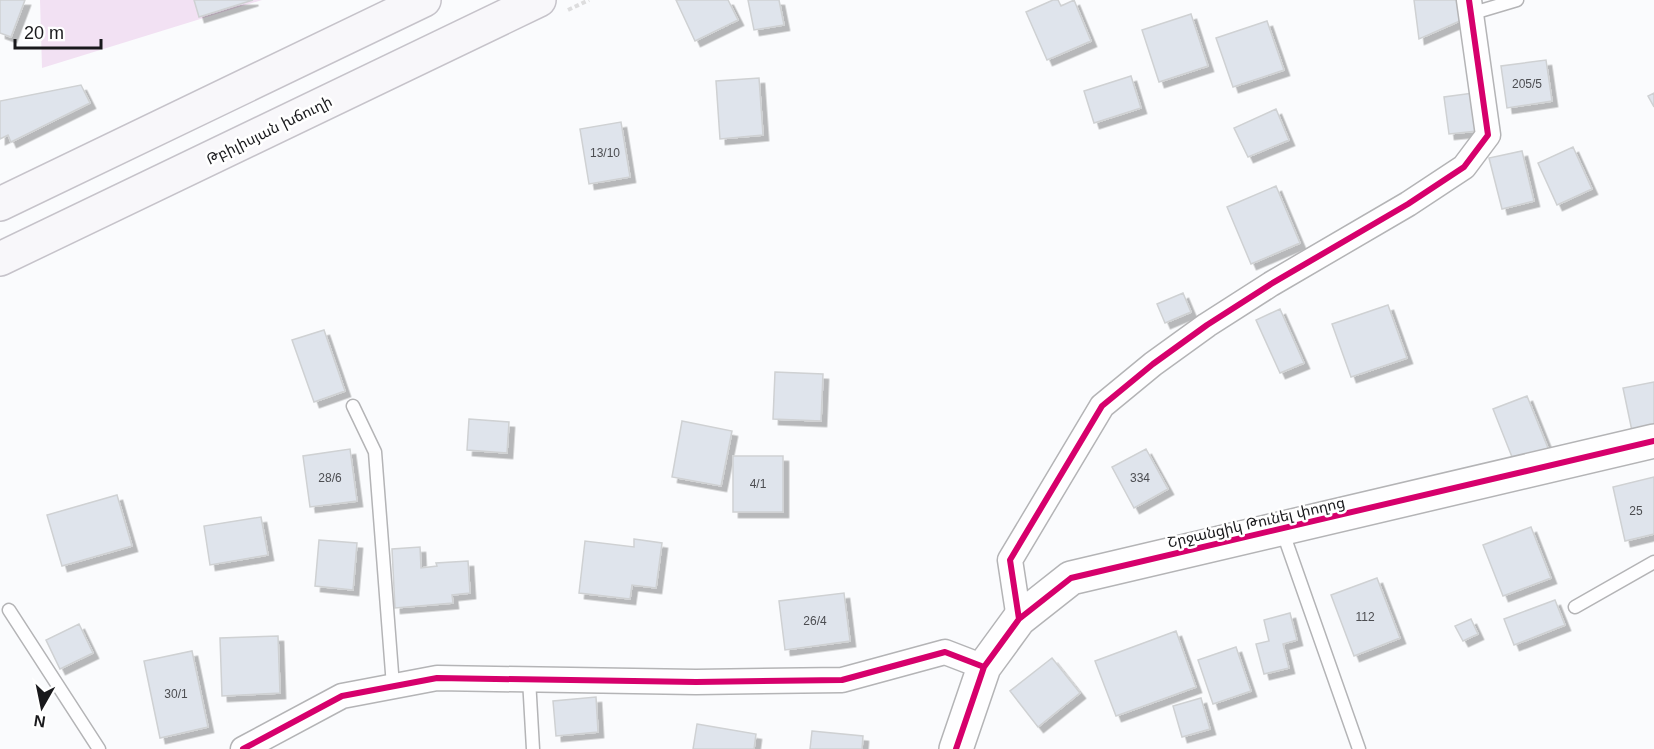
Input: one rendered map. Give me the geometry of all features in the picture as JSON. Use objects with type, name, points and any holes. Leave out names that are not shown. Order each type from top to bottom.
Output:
[{"type":"main road","points":[[0,204],[424,0]]},
{"type":"main road","name":"Թբիլիսյան խճուղի","points":[[0,259],[539,0]]},
{"type":"street","points":[[1019,619],[1010,560],[1101,406],[1207,325],[1271,284],[1408,204],[1464,167],[1488,135],[1469,7]]},
{"type":"street","name":"Շրջանցիկ Թունել փողոց","points":[[956,749],[984,667],[1019,619],[1071,578],[1654,441]]},
{"type":"street","points":[[243,749],[342,696],[437,678],[696,682],[842,680],[945,652],[984,667]]},
{"type":"lane","points":[[1469,7],[1517,0]]},
{"type":"lane","points":[[353,406],[375,452],[393,686]]},
{"type":"lane","points":[[1281,529],[1359,749]]},
{"type":"lane","points":[[1575,607],[1654,562]]},
{"type":"lane","points":[[9,610],[99,749]]},
{"type":"lane","points":[[529,679],[533,749]]},
{"type":"shaded area","points":[[40,0],[262,0],[42,68]]},
{"type":"building","points":[[0,0],[25,0],[11,37],[0,33]]},
{"type":"building","points":[[194,0],[253,0],[199,17]]},
{"type":"building","points":[[676,0],[728,0],[738,20],[695,41]]},
{"type":"building","points":[[748,0],[779,0],[784,25],[754,30]]},
{"type":"building","points":[[1058,0],[1061,6],[1074,0],[1091,41],[1047,60],[1026,12]]},
{"type":"building","points":[[1414,0],[1459,0],[1462,20],[1419,39]]},
{"type":"building","points":[[1191,14],[1208,66],[1159,82],[1142,30]]},
{"type":"building","points":[[1267,21],[1284,70],[1233,87],[1216,38]]},
{"type":"building","points":[[1546,60],[1552,101],[1507,108],[1501,66]]},
{"type":"building","points":[[1131,76],[1141,108],[1094,123],[1084,91]]},
{"type":"building","points":[[759,78],[763,135],[720,139],[716,81]]},
{"type":"building","points":[[81,85],[90,103],[11,142],[8,135],[0,139],[0,101]]},
{"type":"building","points":[[1473,93],[1477,131],[1449,134],[1444,97]]},
{"type":"building","points":[[1654,93],[1654,107],[1648,96]]},
{"type":"building","points":[[1276,109],[1289,140],[1248,157],[1234,128]]},
{"type":"building","points":[[621,122],[630,177],[589,184],[580,129]]},
{"type":"building","points":[[1573,147],[1592,189],[1557,205],[1538,163]]},
{"type":"building","points":[[1522,151],[1534,201],[1502,209],[1489,158]]},
{"type":"building","points":[[1276,186],[1300,243],[1251,264],[1227,207]]},
{"type":"building","points":[[1183,293],[1191,312],[1165,323],[1157,304]]},
{"type":"building","points":[[1388,305],[1407,358],[1351,377],[1332,324]]},
{"type":"building","points":[[1280,309],[1304,363],[1280,373],[1256,320]]},
{"type":"building","points":[[324,330],[345,391],[314,402],[292,340]]},
{"type":"building","points":[[775,372],[823,374],[821,421],[773,419]]},
{"type":"building","points":[[1654,382],[1654,426],[1632,431],[1623,388]]},
{"type":"building","points":[[1527,396],[1548,448],[1514,462],[1493,409]]},
{"type":"building","points":[[469,419],[509,422],[507,453],[467,450]]},
{"type":"building","points":[[682,421],[732,431],[721,486],[672,477]]},
{"type":"building","points":[[350,449],[357,501],[310,507],[303,456]]},
{"type":"building","points":[[1146,449],[1168,489],[1134,508],[1112,467]]},
{"type":"building","points":[[733,456],[783,456],[783,512],[733,512]]},
{"type":"building","points":[[1654,477],[1654,534],[1625,541],[1613,487]]},
{"type":"building","points":[[117,495],[132,546],[62,566],[47,515]]},
{"type":"building","points":[[261,517],[268,555],[210,565],[204,526]]},
{"type":"building","points":[[1531,527],[1551,578],[1503,596],[1483,545]]},
{"type":"building","points":[[634,539],[662,543],[656,588],[632,585],[630,599],[579,593],[585,541],[634,547]]},
{"type":"building","points":[[319,540],[357,543],[353,590],[315,586]]},
{"type":"building","points":[[420,547],[421,568],[437,566],[436,563],[468,561],[470,593],[452,595],[453,603],[395,608],[392,549]]},
{"type":"building","points":[[1377,578],[1400,638],[1354,656],[1331,595]]},
{"type":"building","points":[[844,593],[850,641],[785,650],[779,601]]},
{"type":"building","points":[[1555,600],[1565,625],[1514,645],[1504,619]]},
{"type":"building","points":[[1290,613],[1297,640],[1283,644],[1289,668],[1264,674],[1256,644],[1269,641],[1264,620]]},
{"type":"building","points":[[1471,619],[1478,634],[1463,641],[1455,626]]},
{"type":"building","points":[[79,624],[93,653],[60,669],[46,640]]},
{"type":"building","points":[[1176,631],[1196,687],[1116,716],[1095,661]]},
{"type":"building","points":[[278,636],[280,693],[222,696],[220,638]]},
{"type":"building","points":[[1236,647],[1251,691],[1213,704],[1198,660]]},
{"type":"building","points":[[192,651],[208,727],[160,738],[144,661]]},
{"type":"building","points":[[1052,658],[1080,693],[1038,727],[1010,691]]},
{"type":"building","points":[[596,697],[598,732],[556,736],[553,701]]},
{"type":"building","points":[[1201,698],[1210,729],[1182,737],[1173,706]]},
{"type":"building","points":[[697,724],[756,734],[754,749],[693,749]]},
{"type":"building","points":[[812,731],[863,736],[862,749],[810,749]]},
{"type":"cycle path","points":[[1019,619],[1010,560],[1102,406],[1153,364],[1207,325],[1271,284],[1408,204],[1464,167],[1488,135],[1469,0]]},
{"type":"cycle path","points":[[956,749],[984,667],[1019,619],[1071,578],[1654,441]]},
{"type":"cycle path","points":[[243,749],[342,696],[437,678],[696,682],[842,680],[945,652],[984,667]]}]
